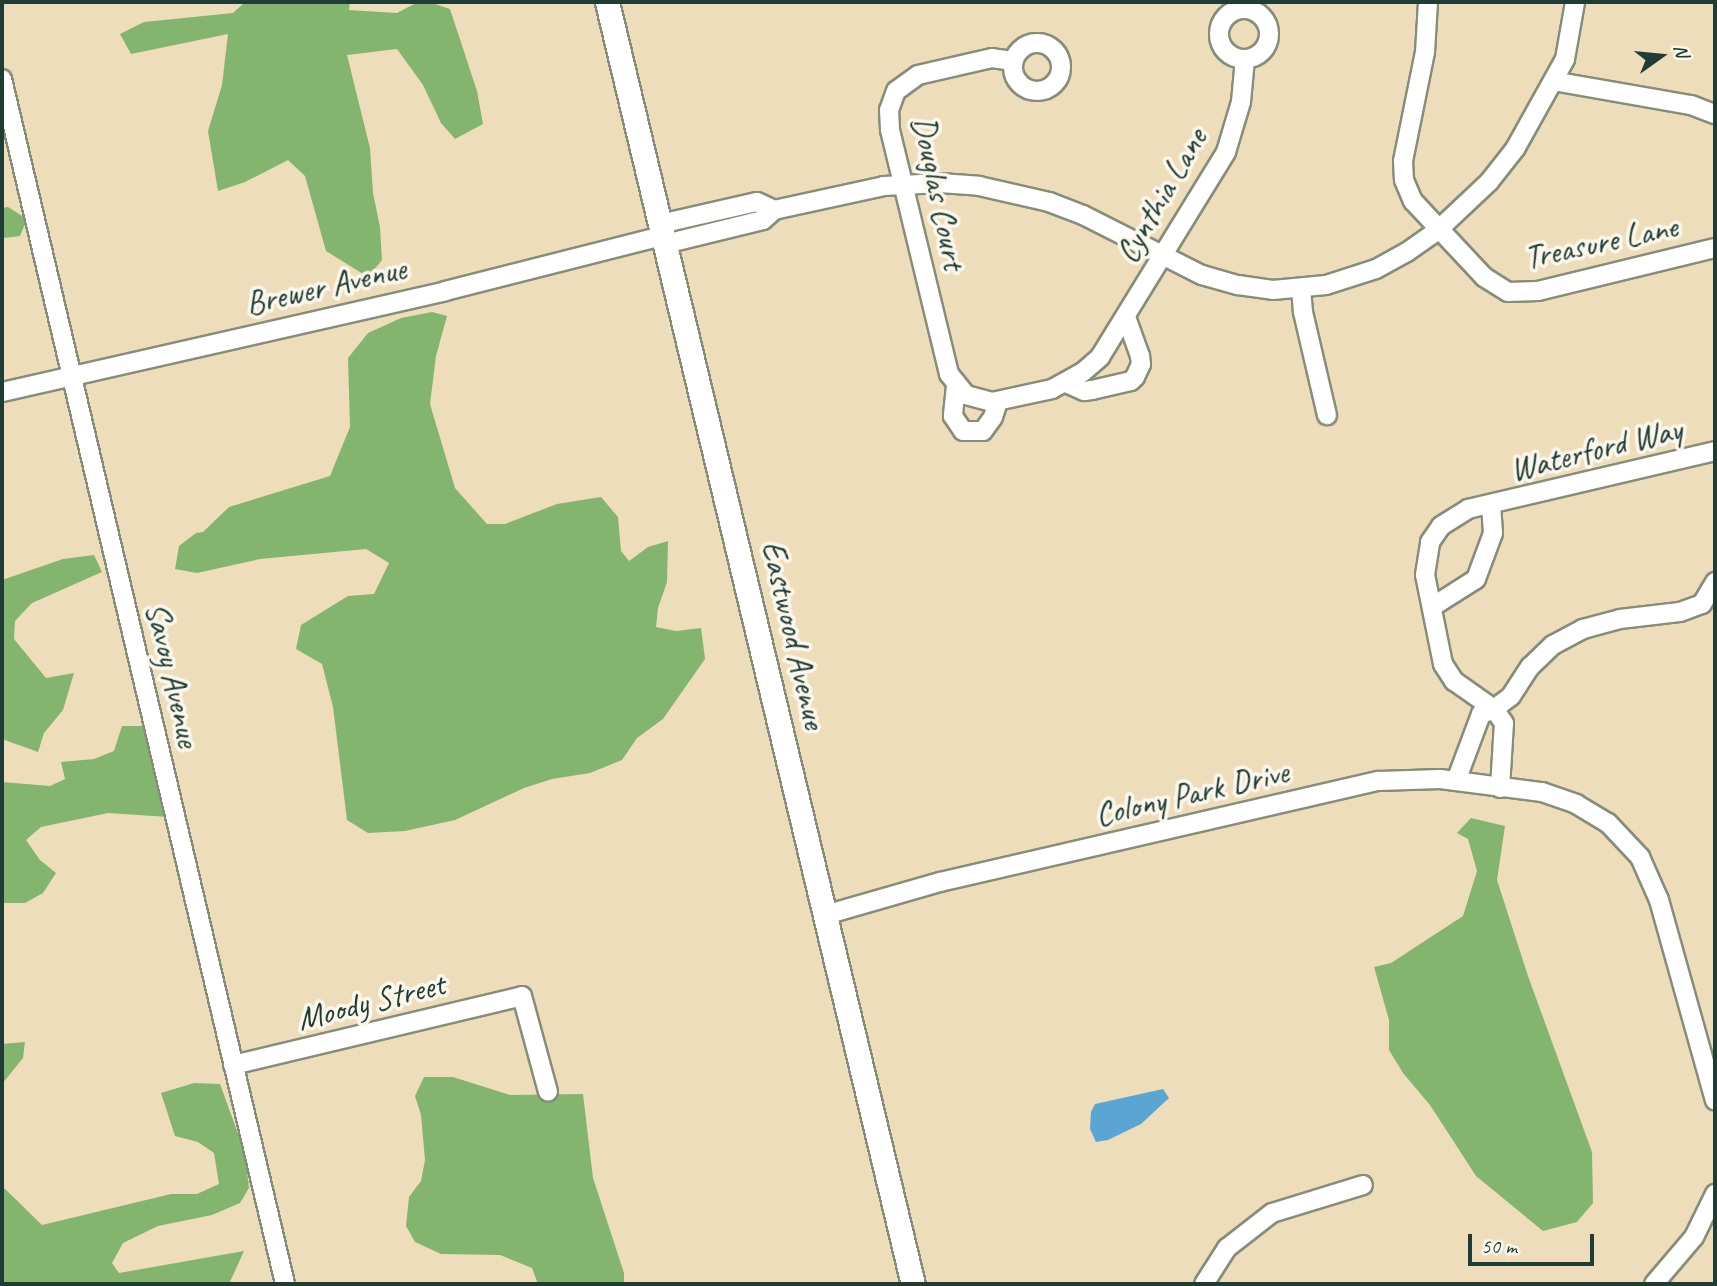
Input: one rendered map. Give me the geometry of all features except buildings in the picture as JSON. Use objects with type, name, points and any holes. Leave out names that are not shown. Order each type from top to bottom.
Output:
[{"type":"street","name":"Eastwood Avenue","points":[[607,2],[913,1284]]},
{"type":"street","name":"Treasure Lane","points":[[1428,2],[1425,52],[1403,170],[1413,201],[1484,277],[1508,292],[1538,291],[1715,248]]},
{"type":"street","points":[[903,185],[979,186],[1038,199],[1083,215],[1202,275],[1238,285],[1301,289],[1326,285],[1376,269],[1438,230],[1478,193],[1514,149],[1565,59],[1575,2]]},
{"type":"street","name":"Douglas Court","points":[[956,386],[949,374],[903,185],[889,120],[892,100],[903,84],[918,75],[977,60],[992,58],[1013,61]]},
{"type":"street","name":"Cynthia Lane","points":[[956,386],[974,400],[998,402],[1037,394],[1066,383],[1100,357],[1164,257],[1226,152],[1241,102],[1244,59]]},
{"type":"street","name":"Savoy Avenue","points":[[2,79],[285,1284]]},
{"type":"street","points":[[1553,81],[1691,105],[1715,114]]},
{"type":"street","name":"Brewer Avenue","points":[[2,392],[434,293],[662,235],[757,202],[774,210],[853,191],[903,185]]},
{"type":"street","points":[[1301,289],[1303,312],[1327,415]]},
{"type":"street","name":"Cynthia Lane","points":[[1066,383],[1084,391],[1131,381],[1135,377],[1141,364],[1140,356],[1126,317]]},
{"type":"street","points":[[956,386],[953,416],[962,431],[983,431],[993,417],[998,402]]},
{"type":"street","name":"Waterford Way","points":[[1494,709],[1454,681],[1443,664],[1425,575],[1430,542],[1441,526],[1468,509],[1491,506],[1715,451]]},
{"type":"street","name":"Waterford Way","points":[[1432,607],[1476,579],[1493,533],[1491,506]]},
{"type":"street","points":[[1456,781],[1481,714],[1494,709],[1511,696],[1530,667],[1553,645],[1583,629],[1619,620],[1680,612],[1702,604],[1715,582]]},
{"type":"street","points":[[1494,709],[1504,723],[1500,788]]},
{"type":"street","name":"Colony Park Drive","points":[[825,915],[940,882],[1379,781],[1406,778],[1456,781],[1542,792],[1576,804],[1620,834],[1647,870],[1659,900],[1715,1100]]},
{"type":"street","name":"Moody Street","points":[[233,1065],[522,996],[548,1092]]},
{"type":"street","points":[[1204,1284],[1227,1248],[1272,1213],[1363,1185]]},
{"type":"street","points":[[1654,1284],[1694,1237],[1715,1194]]},
{"type":"green space","points":[[245,2],[350,2],[349,10],[397,13],[418,2],[429,2],[450,9],[477,91],[483,124],[455,139],[441,123],[423,85],[397,49],[347,55],[370,148],[373,193],[380,227],[382,260],[368,277],[326,251],[305,176],[288,160],[245,182],[218,191],[208,131],[222,85],[228,34],[131,54],[120,34],[144,22],[233,13]]},
{"type":"green space","points":[[8,207],[27,219],[20,236],[4,238],[2,208]]},
{"type":"green space","points":[[432,312],[447,316],[436,356],[430,404],[455,488],[487,524],[505,524],[557,504],[601,497],[618,517],[621,551],[629,561],[648,547],[668,541],[667,582],[658,608],[656,627],[676,631],[701,628],[705,659],[663,719],[637,738],[622,760],[590,773],[552,779],[524,788],[455,820],[405,831],[368,833],[347,820],[333,707],[322,664],[296,649],[301,625],[348,596],[374,594],[389,563],[366,549],[260,559],[197,573],[175,569],[179,546],[196,533],[203,532],[229,507],[330,476],[350,427],[348,358],[368,333],[401,318]]},
{"type":"green space","points":[[94,555],[102,572],[32,603],[15,621],[14,639],[46,678],[74,673],[63,710],[44,733],[38,752],[2,739],[2,580],[63,559]]},
{"type":"green space","points":[[122,726],[145,726],[169,817],[108,813],[41,827],[26,840],[40,860],[56,873],[43,893],[25,903],[2,903],[2,782],[50,786],[65,779],[61,762],[94,759],[114,751]]},
{"type":"green space","points":[[1471,818],[1505,826],[1497,880],[1528,976],[1592,1152],[1593,1203],[1577,1222],[1543,1231],[1476,1176],[1430,1105],[1403,1073],[1389,1050],[1389,1020],[1374,967],[1391,963],[1463,916],[1477,871],[1468,839],[1457,833]]},
{"type":"green space","points":[[25,1042],[23,1058],[2,1084],[2,1044]]},
{"type":"green space","points":[[424,1077],[453,1077],[510,1095],[583,1094],[593,1178],[624,1273],[624,1284],[538,1284],[532,1268],[500,1255],[441,1254],[415,1242],[406,1226],[409,1197],[421,1181],[425,1160],[421,1115],[415,1096]]},
{"type":"green space","points":[[194,1083],[220,1084],[245,1153],[249,1188],[240,1203],[212,1215],[158,1226],[123,1243],[112,1263],[119,1273],[244,1251],[229,1284],[2,1284],[2,1186],[42,1225],[171,1194],[197,1194],[219,1184],[214,1153],[198,1142],[175,1136],[161,1093]]},
{"type":"water","points":[[1163,1089],[1169,1098],[1141,1124],[1108,1140],[1096,1142],[1090,1129],[1091,1112],[1095,1104]]}]
